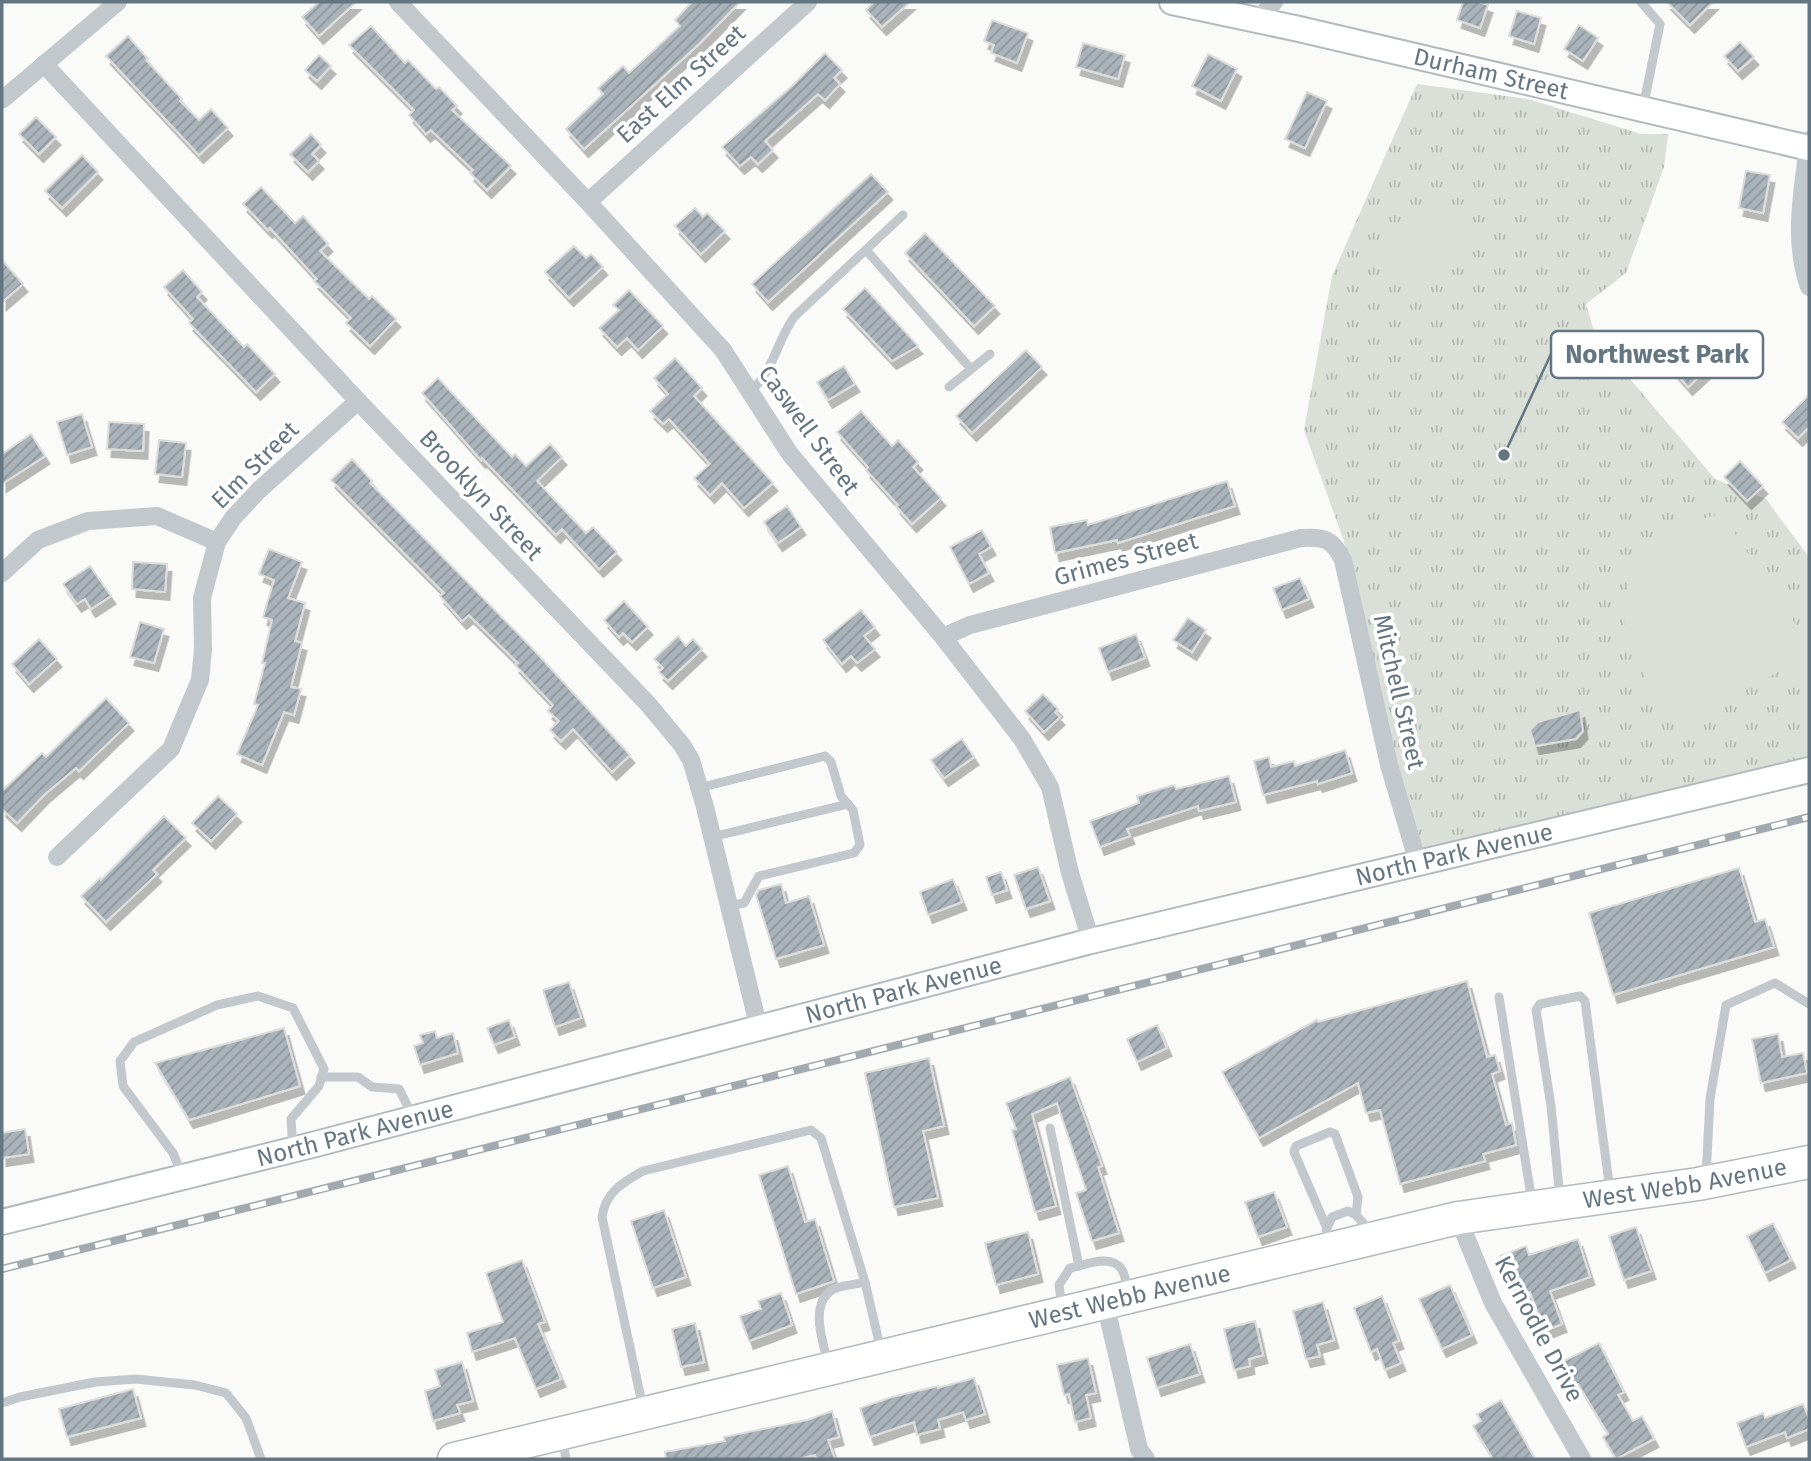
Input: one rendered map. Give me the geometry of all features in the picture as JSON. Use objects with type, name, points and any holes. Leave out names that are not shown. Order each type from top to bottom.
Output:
[{"type":"highway","name":"West Webb Avenue","points":[[472,1457],[522,1447],[563,1446],[644,1413],[1117,1300],[1367,1226],[1458,1218],[1611,1196],[1706,1182],[1809,1162]]},
{"type":"street","points":[[2,100],[118,2]]},
{"type":"street","name":"Caswell Street","points":[[398,2],[588,202],[723,350],[790,454],[943,637],[1022,739],[1050,787],[1070,873],[1091,941]]},
{"type":"street","name":"East Elm Street","points":[[588,202],[808,2]]},
{"type":"street","name":"Durham Street","points":[[1172,2],[1643,110],[1809,145]]},
{"type":"street","points":[[1257,20],[1274,2]]},
{"type":"street","name":"Brooklyn Street","points":[[44,64],[358,401],[648,704],[686,753],[699,788],[760,1029]]},
{"type":"street","points":[[1809,145],[1798,215],[1805,275],[1809,287]]},
{"type":"street","name":"Elm Street","points":[[57,857],[171,749],[200,680],[203,650],[202,598],[217,542],[233,517],[358,401]]},
{"type":"street","points":[[2,573],[38,541],[88,521],[157,516],[217,542]]},
{"type":"street","name":"Grimes Street","points":[[943,637],[970,625],[1301,538],[1324,539]]},
{"type":"street","name":"Mitchell Street","points":[[1324,539],[1337,547],[1343,560],[1389,765],[1418,863]]},
{"type":"street","name":"North Park Avenue","points":[[2,1222],[293,1150],[1091,941],[1809,770]]},
{"type":"street","name":"Kernodle Drive","points":[[1458,1218],[1493,1303],[1582,1459]]},
{"type":"street","points":[[1117,1300],[1139,1449],[1146,1459]]},
{"type":"lane","points":[[1641,2],[1660,24],[1643,110]]},
{"type":"lane","points":[[751,391],[765,377],[785,330],[794,317],[903,215]]},
{"type":"lane","points":[[866,250],[971,369]]},
{"type":"lane","points":[[949,387],[990,354]]},
{"type":"lane","points":[[699,788],[825,756],[831,762],[841,796],[853,810],[860,845],[854,853],[760,876],[744,903],[729,906]]},
{"type":"lane","points":[[712,837],[848,804]]},
{"type":"lane","points":[[1706,1182],[1710,1099],[1726,1005],[1775,983],[1809,1004]]},
{"type":"lane","points":[[183,1177],[173,1153],[123,1086],[120,1061],[134,1042],[217,1005],[258,996],[293,1008],[324,1069],[319,1086],[291,1119],[293,1150]]},
{"type":"lane","points":[[1547,1205],[1551,1106],[1536,1010],[1540,1004],[1580,996],[1585,1000],[1611,1196]]},
{"type":"lane","points":[[1499,997],[1547,1205]]},
{"type":"lane","points":[[321,1077],[358,1077],[372,1087],[399,1088],[413,1119]]},
{"type":"lane","points":[[1051,1128],[1079,1266]]},
{"type":"lane","points":[[644,1413],[602,1217],[603,1207],[611,1192],[643,1171],[811,1130],[821,1138],[865,1282],[882,1356]]},
{"type":"lane","points":[[1328,1237],[1294,1152],[1296,1146],[1330,1132],[1335,1134],[1367,1226]]},
{"type":"lane","points":[[1063,1313],[1059,1285],[1070,1268],[1105,1260],[1123,1270],[1117,1300]]},
{"type":"lane","points":[[829,1369],[819,1325],[821,1304],[832,1290],[865,1282]]},
{"type":"lane","points":[[2,1403],[95,1382],[136,1378],[195,1385],[226,1393],[246,1418],[261,1459]]},
{"type":"green space","points":[[1417,84],[1528,99],[1641,134],[1668,134],[1664,167],[1626,273],[1586,304],[1593,328],[1631,380],[1715,479],[1766,499],[1809,557],[1809,763],[1420,852],[1344,541],[1304,430],[1332,276]]},
{"type":"green space","points":[[1440,195],[1470,235],[1405,287],[1375,245]]},
{"type":"green space","points":[[1721,513],[1808,643],[1804,658],[1676,727],[1634,654],[1627,635],[1625,595],[1638,563],[1655,542],[1679,528]]},
{"type":"building","points":[[319,2],[356,2],[319,36],[302,17]]},
{"type":"building","points":[[692,2],[740,2],[699,44],[584,149],[566,129],[603,94],[598,88],[623,66],[629,73],[680,26],[675,20]]},
{"type":"building","points":[[874,2],[910,2],[882,27],[866,10]]},
{"type":"building","points":[[1463,2],[1488,5],[1480,28],[1457,20]]},
{"type":"building","points":[[1667,2],[1713,2],[1690,25]]},
{"type":"building","points":[[1517,11],[1541,18],[1534,44],[1509,36]]},
{"type":"building","points":[[992,20],[1028,33],[1017,63],[991,53],[994,45],[984,41]]},
{"type":"building","points":[[1579,25],[1598,38],[1583,61],[1564,49]]},
{"type":"building","points":[[371,26],[405,63],[408,60],[436,89],[439,87],[457,106],[452,110],[511,166],[487,190],[470,173],[473,170],[431,130],[426,134],[409,115],[414,110],[349,45]]},
{"type":"building","points":[[128,36],[182,99],[180,101],[199,120],[211,109],[228,128],[199,155],[106,56]]},
{"type":"building","points":[[1740,42],[1754,57],[1738,71],[1724,56]]},
{"type":"building","points":[[1083,43],[1125,55],[1118,79],[1076,67]]},
{"type":"building","points":[[825,53],[842,70],[834,78],[840,84],[825,100],[818,94],[765,141],[773,150],[758,164],[751,157],[740,166],[722,147],[791,87]]},
{"type":"building","points":[[1208,54],[1237,69],[1221,101],[1192,86]]},
{"type":"building","points":[[319,55],[331,66],[317,81],[305,70]]},
{"type":"building","points":[[1307,92],[1327,101],[1305,148],[1285,139]]},
{"type":"building","points":[[36,117],[56,137],[39,154],[19,134]]},
{"type":"building","points":[[311,134],[321,145],[312,154],[319,161],[308,172],[290,154]]},
{"type":"building","points":[[82,155],[98,172],[62,208],[45,191]]},
{"type":"building","points":[[1746,171],[1770,175],[1763,213],[1739,208]]},
{"type":"building","points":[[871,174],[888,192],[768,302],[752,284]]},
{"type":"building","points":[[261,187],[295,223],[303,216],[328,244],[320,251],[369,299],[372,296],[396,319],[370,346],[346,323],[351,318],[314,281],[317,279],[270,228],[268,230],[243,204]]},
{"type":"building","points":[[695,208],[703,217],[707,213],[725,231],[701,254],[675,226]]},
{"type":"building","points":[[925,233],[995,306],[974,326],[905,253]]},
{"type":"building","points":[[574,246],[586,258],[591,254],[603,267],[569,298],[545,272]]},
{"type":"building","points":[[2,260],[23,284],[2,302]]},
{"type":"building","points":[[183,270],[202,292],[197,297],[244,347],[247,344],[275,374],[256,392],[189,323],[193,319],[164,287]]},
{"type":"building","points":[[865,288],[918,346],[892,361],[843,309]]},
{"type":"building","points":[[629,290],[663,326],[638,350],[627,338],[617,347],[599,328],[619,310],[613,305]]},
{"type":"building","points":[[1683,332],[1712,365],[1688,387],[1659,354]]},
{"type":"building","points":[[1026,350],[1042,367],[972,433],[956,416]]},
{"type":"building","points":[[675,358],[702,388],[694,396],[773,483],[744,508],[722,483],[710,495],[694,478],[710,464],[669,419],[663,424],[650,411],[668,394],[654,378]]},
{"type":"building","points":[[844,366],[855,384],[828,400],[817,382]]},
{"type":"building","points":[[438,378],[512,457],[515,454],[526,466],[550,444],[562,457],[537,481],[586,533],[593,527],[617,552],[599,569],[562,529],[556,535],[482,458],[481,460],[422,393]]},
{"type":"building","points":[[1809,395],[1809,427],[1798,438],[1782,422]]},
{"type":"building","points":[[861,411],[892,446],[898,440],[918,462],[913,467],[941,498],[912,524],[837,432]]},
{"type":"building","points":[[82,414],[92,447],[67,455],[57,422]]},
{"type":"building","points":[[109,422],[144,424],[143,451],[107,449]]},
{"type":"building","points":[[31,434],[45,456],[2,484],[2,454]]},
{"type":"building","points":[[159,440],[186,443],[182,477],[155,474]]},
{"type":"building","points":[[352,459],[372,481],[370,483],[532,648],[630,755],[612,772],[573,729],[561,741],[550,730],[559,721],[548,711],[553,705],[515,665],[518,663],[469,615],[462,621],[440,596],[444,593],[331,480]]},
{"type":"building","points":[[1740,461],[1763,486],[1747,501],[1724,477]]},
{"type":"building","points":[[1227,481],[1235,506],[1118,543],[1117,540],[1055,553],[1050,527],[1087,520],[1088,525]]},
{"type":"building","points":[[787,506],[801,527],[778,543],[764,522]]},
{"type":"building","points":[[982,530],[991,547],[979,554],[989,573],[969,584],[950,547]]},
{"type":"building","points":[[269,549],[302,562],[288,598],[305,603],[295,641],[302,643],[291,687],[301,689],[294,715],[284,712],[262,765],[237,754],[258,705],[254,704],[265,663],[262,663],[272,620],[263,617],[274,580],[259,574]]},
{"type":"building","points":[[133,562],[167,564],[165,592],[132,589]]},
{"type":"building","points":[[90,566],[111,596],[91,609],[85,599],[77,604],[63,584]]},
{"type":"building","points":[[1300,578],[1309,599],[1282,610],[1273,588]]},
{"type":"building","points":[[624,601],[648,627],[632,642],[623,633],[619,637],[604,620]]},
{"type":"building","points":[[861,610],[875,627],[864,636],[875,649],[857,663],[851,656],[842,664],[823,640]]},
{"type":"building","points":[[1188,618],[1206,630],[1192,652],[1173,640]]},
{"type":"building","points":[[140,622],[164,629],[154,663],[130,657]]},
{"type":"building","points":[[1136,634],[1145,658],[1108,672],[1099,648]]},
{"type":"building","points":[[678,636],[686,646],[693,639],[702,649],[668,681],[659,672],[663,668],[654,659]]},
{"type":"building","points":[[39,639],[57,659],[29,684],[12,664]]},
{"type":"building","points":[[1043,694],[1058,709],[1055,712],[1060,717],[1044,732],[1025,711]]},
{"type":"building","points":[[106,698],[129,723],[79,771],[76,768],[45,794],[17,823],[2,809],[2,791],[42,753],[46,757]]},
{"type":"building","points":[[1580,710],[1583,731],[1576,739],[1535,746],[1530,730],[1538,722]]},
{"type":"building","points":[[962,739],[974,757],[944,778],[931,760]]},
{"type":"building","points":[[1345,750],[1352,773],[1318,784],[1317,781],[1263,795],[1254,761],[1269,757],[1271,767],[1294,761],[1295,766]]},
{"type":"building","points":[[1229,776],[1236,802],[1199,811],[1198,806],[1127,829],[1130,836],[1100,847],[1090,821],[1139,803],[1137,796],[1174,785],[1176,789]]},
{"type":"building","points":[[218,796],[237,814],[211,841],[192,823]]},
{"type":"building","points":[[164,816],[186,838],[153,870],[157,874],[106,922],[81,896],[100,878],[101,880]]},
{"type":"building","points":[[1038,867],[1050,901],[1026,909],[1014,875]]},
{"type":"building","points":[[1739,868],[1755,922],[1765,919],[1774,947],[1613,995],[1589,913]]},
{"type":"building","points":[[1001,872],[1007,890],[992,895],[986,877]]},
{"type":"building","points":[[953,879],[962,902],[928,915],[920,892]]},
{"type":"building","points":[[781,884],[786,903],[809,896],[824,945],[776,959],[756,895],[759,890]]},
{"type":"building","points":[[1467,981],[1487,1057],[1495,1055],[1500,1071],[1492,1074],[1506,1125],[1512,1123],[1516,1145],[1483,1154],[1485,1161],[1400,1184],[1380,1110],[1366,1113],[1358,1083],[1259,1138],[1222,1072],[1317,1020],[1318,1022]]},
{"type":"building","points":[[569,982],[581,1018],[555,1027],[543,990]]},
{"type":"building","points":[[509,1020],[515,1037],[494,1045],[487,1028]]},
{"type":"building","points":[[1157,1025],[1167,1048],[1137,1062],[1127,1039]]},
{"type":"building","points":[[284,1028],[300,1086],[189,1120],[155,1063]]},
{"type":"building","points":[[435,1031],[437,1038],[453,1033],[458,1053],[420,1065],[414,1046],[423,1043],[420,1035]]},
{"type":"building","points":[[1778,1034],[1782,1057],[1803,1053],[1807,1073],[1761,1083],[1752,1039]]},
{"type":"building","points":[[929,1058],[944,1126],[923,1131],[938,1198],[894,1207],[865,1073]]},
{"type":"building","points":[[1070,1077],[1102,1166],[1098,1167],[1119,1233],[1092,1241],[1076,1193],[1086,1190],[1057,1103],[1032,1114],[1056,1206],[1035,1212],[1012,1130],[1016,1129],[1006,1103]]},
{"type":"building","points":[[25,1129],[29,1154],[2,1158],[2,1133]]},
{"type":"building","points":[[788,1166],[805,1222],[815,1219],[834,1281],[796,1294],[759,1175]]},
{"type":"building","points":[[1274,1192],[1287,1227],[1258,1237],[1245,1202]]},
{"type":"building","points":[[664,1210],[686,1277],[653,1288],[631,1221]]},
{"type":"building","points":[[1773,1223],[1791,1260],[1765,1273],[1747,1236]]},
{"type":"building","points":[[1636,1227],[1651,1271],[1624,1280],[1609,1236]]},
{"type":"building","points":[[1028,1232],[1038,1274],[996,1285],[985,1243]]},
{"type":"building","points":[[1578,1239],[1590,1277],[1550,1291],[1562,1324],[1545,1331],[1530,1292],[1515,1297],[1500,1256],[1526,1246],[1529,1255]]},
{"type":"building","points":[[522,1260],[545,1322],[538,1324],[561,1379],[536,1389],[515,1338],[472,1352],[467,1333],[503,1322],[486,1273]]},
{"type":"building","points":[[1450,1285],[1472,1335],[1442,1349],[1419,1299]]},
{"type":"building","points":[[781,1293],[792,1325],[749,1341],[740,1316],[761,1309],[758,1301]]},
{"type":"building","points":[[1382,1296],[1399,1341],[1393,1343],[1401,1363],[1385,1370],[1377,1349],[1371,1352],[1354,1308]]},
{"type":"building","points":[[1323,1302],[1334,1340],[1317,1345],[1320,1356],[1306,1359],[1293,1311]]},
{"type":"building","points":[[1255,1321],[1263,1355],[1249,1359],[1250,1366],[1234,1370],[1224,1329]]},
{"type":"building","points":[[695,1323],[704,1362],[681,1367],[672,1329]]},
{"type":"building","points":[[1599,1343],[1624,1392],[1618,1395],[1633,1421],[1642,1416],[1654,1439],[1616,1459],[1603,1437],[1608,1434],[1578,1384],[1572,1387],[1560,1363]]},
{"type":"building","points":[[1190,1344],[1200,1374],[1157,1388],[1147,1358]]},
{"type":"building","points":[[1088,1358],[1096,1393],[1086,1395],[1091,1418],[1075,1422],[1069,1394],[1064,1395],[1057,1365]]},
{"type":"building","points":[[462,1362],[473,1401],[457,1405],[460,1413],[433,1421],[425,1391],[440,1386],[435,1370]]},
{"type":"building","points":[[974,1378],[985,1414],[966,1420],[963,1412],[938,1420],[940,1429],[917,1435],[914,1422],[870,1437],[860,1408],[892,1397]]},
{"type":"building","points":[[133,1389],[141,1418],[67,1437],[59,1409]]},
{"type":"building","points":[[1501,1400],[1535,1459],[1493,1459],[1473,1426],[1481,1421],[1477,1414]]},
{"type":"building","points":[[1803,1404],[1809,1419],[1809,1429],[1787,1438],[1785,1432],[1746,1447],[1737,1423],[1763,1413],[1765,1418]]},
{"type":"building","points":[[832,1411],[839,1437],[828,1440],[835,1459],[817,1459],[815,1455],[798,1459],[666,1459],[665,1452],[725,1441],[724,1437],[807,1420]]},
{"type":"railway","points":[[2,1269],[1809,817]]},
{"type":"place","name":"Northwest Park","points":[[1504,455]]}]
